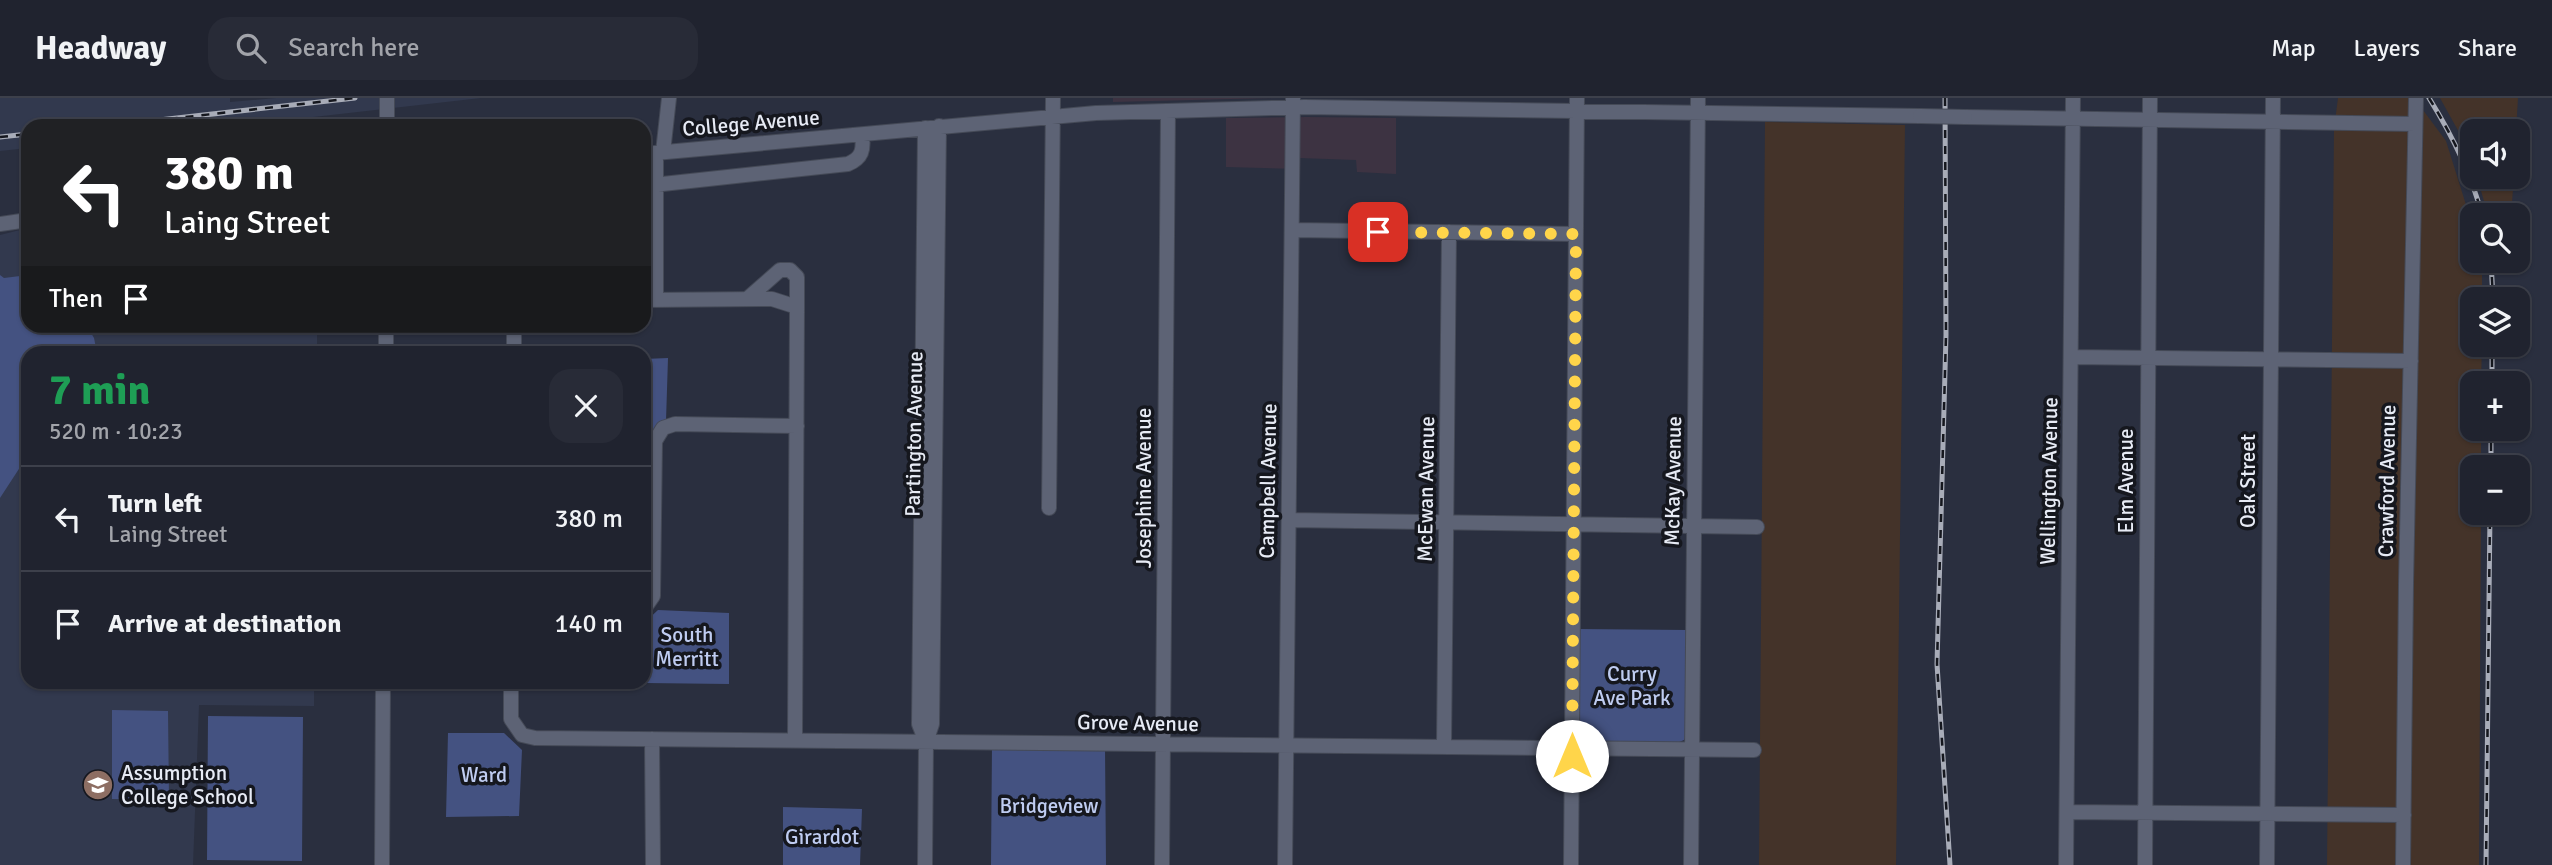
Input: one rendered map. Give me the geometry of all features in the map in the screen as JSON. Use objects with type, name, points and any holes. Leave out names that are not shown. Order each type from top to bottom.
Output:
[{"type":"street","points":[[387,98],[387,119]]},
{"type":"street","points":[[651,177],[654,153],[669,98]]},
{"type":"street","points":[[1049,508],[1053,98]]},
{"type":"street","name":"Wellington Avenue","points":[[2066,865],[2073,98]]},
{"type":"street","name":"Elm Avenue","points":[[2145,865],[2150,98]]},
{"type":"street","name":"Oak Street","points":[[2267,865],[2273,98]]},
{"type":"street","name":"Crawford Avenue","points":[[2403,865],[2416,98]]},
{"type":"street","name":"College Avenue","points":[[654,153],[1052,115],[1293,103],[1698,106],[1920,116],[2415,124]]},
{"type":"street","name":"Campbell Avenue","points":[[1285,865],[1293,103]]},
{"type":"street","points":[[1571,865],[1577,105]]},
{"type":"street","name":"McKay Avenue","points":[[1691,865],[1698,106]]},
{"type":"street","name":"Josephine Avenue","points":[[1162,865],[1168,111]]},
{"type":"street","name":"Partington Avenue","points":[[925,865],[926,742],[919,724],[932,127]]},
{"type":"street","points":[[651,185],[848,164],[863,153],[862,135]]},
{"type":"street","points":[[0,224],[21,221]]},
{"type":"street","points":[[1292,230],[1576,234]]},
{"type":"street","name":"McEwan Avenue","points":[[1444,747],[1449,232]]},
{"type":"street","points":[[747,299],[780,270],[790,270],[797,277],[795,740]]},
{"type":"street","points":[[651,300],[772,299],[797,307]]},
{"type":"street","points":[[2071,357],[2411,361]]},
{"type":"street","points":[[651,599],[655,441],[663,428],[675,424],[797,426]]},
{"type":"street","points":[[1289,520],[1757,527]]},
{"type":"street","points":[[382,865],[383,689]]},
{"type":"street","name":"Grove Avenue","points":[[511,689],[511,719],[522,735],[535,738],[1754,750]]},
{"type":"street","points":[[652,739],[653,865]]},
{"type":"street","points":[[2067,813],[2404,815]]},
{"type":"shaded area","points":[[0,98],[230,98],[230,102],[276,98],[481,98],[295,119],[21,119],[21,149],[0,151]]},
{"type":"shaded area","points":[[1113,98],[1276,98],[1113,102]]},
{"type":"shaded area","points":[[2338,98],[2414,98],[2446,141],[2465,203],[2460,203],[2460,273],[2482,273],[2482,287],[2460,287],[2460,357],[2482,357],[2481,371],[2460,371],[2460,441],[2481,441],[2481,455],[2460,455],[2460,525],[2481,525],[2479,865],[2327,865],[2334,129]]},
{"type":"shaded area","points":[[2440,98],[2518,98],[2517,119],[2460,119],[2460,134]]},
{"type":"shaded area","points":[[1226,118],[1396,118],[1396,174],[1357,172],[1356,160],[1299,158],[1299,169],[1226,167]]},
{"type":"shaded area","points":[[1765,122],[1905,125],[1896,865],[1759,865]]},
{"type":"shaded area","points":[[2480,189],[2513,189],[2512,203],[2485,203]]},
{"type":"shaded area","name":"Assumption College School","points":[[21,230],[21,333],[317,333],[317,346],[21,346],[21,689],[314,689],[314,706],[199,705],[193,865],[0,865],[0,235]]},
{"type":"green space","points":[[0,275],[4,278],[21,276],[21,333],[91,333],[96,346],[21,346],[21,466],[0,498]]},
{"type":"green space","points":[[668,358],[666,421],[652,436],[651,436],[651,359]]},
{"type":"green space","name":"South Merritt","points":[[658,610],[729,613],[729,684],[651,683],[651,616]]},
{"type":"green space","name":"Curry Ave Park","points":[[1577,629],[1688,630],[1687,734],[1684,740],[1677,743],[1586,741],[1578,738]]},
{"type":"green space","points":[[112,710],[168,711],[169,800],[112,799]]},
{"type":"green space","points":[[208,716],[303,717],[302,861],[207,860]]},
{"type":"green space","name":"Ward","points":[[448,733],[504,733],[522,750],[519,816],[446,817]]},
{"type":"green space","name":"Bridgeview","points":[[992,745],[1105,747],[1106,865],[991,865]]},
{"type":"green space","name":"Girardot","points":[[783,807],[862,809],[860,865],[783,865]]},
{"type":"railway","points":[[168,119],[355,98]]},
{"type":"railway","points":[[1945,98],[1946,335],[1937,664],[1950,865]]},
{"type":"railway","points":[[2429,98],[2460,155],[2478,203]]},
{"type":"railway","points":[[0,137],[21,135]]},
{"type":"railway","points":[[2492,273],[2492,287]]},
{"type":"railway","points":[[2492,357],[2492,371]]},
{"type":"railway","points":[[2491,441],[2491,455]]},
{"type":"railway","points":[[2486,865],[2490,525]]},
{"type":"place","name":"Assumption College School","points":[[98,785]]},
{"type":"route","points":[[1378,232],[1576,234],[1572,756]]}]
